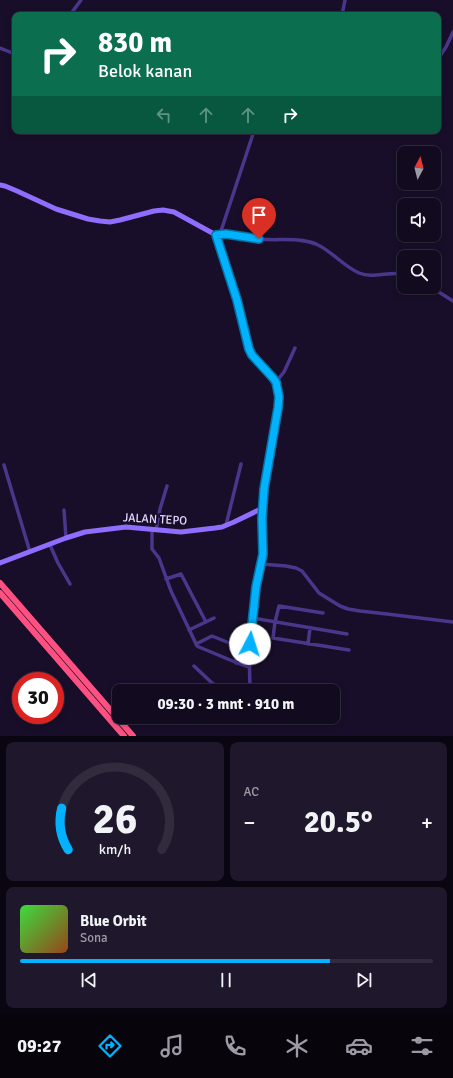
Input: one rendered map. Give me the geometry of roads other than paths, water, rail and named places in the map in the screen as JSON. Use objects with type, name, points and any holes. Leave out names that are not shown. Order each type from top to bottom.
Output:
[{"type":"highway","points":[[0,583],[133,736]]},
{"type":"highway","points":[[0,593],[124,736]]},
{"type":"street","points":[[72,12],[81,0]]},
{"type":"street","points":[[343,12],[346,0]]},
{"type":"street","points":[[441,54],[453,32]]},
{"type":"street","points":[[0,48],[12,52]]},
{"type":"street","points":[[250,684],[249,653],[252,618],[256,587],[263,554],[262,528],[265,483],[279,397],[276,382],[252,355],[249,349],[218,234],[253,134]]},
{"type":"street","points":[[0,185],[56,209],[88,219],[110,222],[163,210],[174,212],[218,234],[259,239],[305,241],[324,248],[358,273],[369,275],[397,273]]},
{"type":"street","points":[[441,294],[453,302]]},
{"type":"street","points":[[276,382],[284,372],[295,348]]},
{"type":"street","points":[[226,525],[241,464]]},
{"type":"street","points":[[4,465],[30,552]]},
{"type":"street","points":[[167,486],[154,530],[152,549],[159,558],[171,591],[199,648],[249,667]]},
{"type":"street","name":"JALAN TEPO","points":[[0,563],[85,532],[132,528],[184,532],[215,528],[226,525],[263,508]]},
{"type":"street","points":[[64,510],[66,538]]},
{"type":"street","points":[[50,545],[70,584]]},
{"type":"street","points":[[261,564],[286,566],[302,571],[319,592],[340,606],[348,609],[453,622]]},
{"type":"street","points":[[166,579],[181,574],[206,622]]},
{"type":"street","points":[[323,613],[280,606],[278,608],[273,638],[349,650]]},
{"type":"street","points":[[189,630],[214,618]]},
{"type":"street","points":[[252,618],[347,634]]},
{"type":"street","points":[[308,644],[310,628]]},
{"type":"street","points":[[196,644],[212,636],[238,646],[236,663]]},
{"type":"street","points":[[194,666],[214,684]]}]
